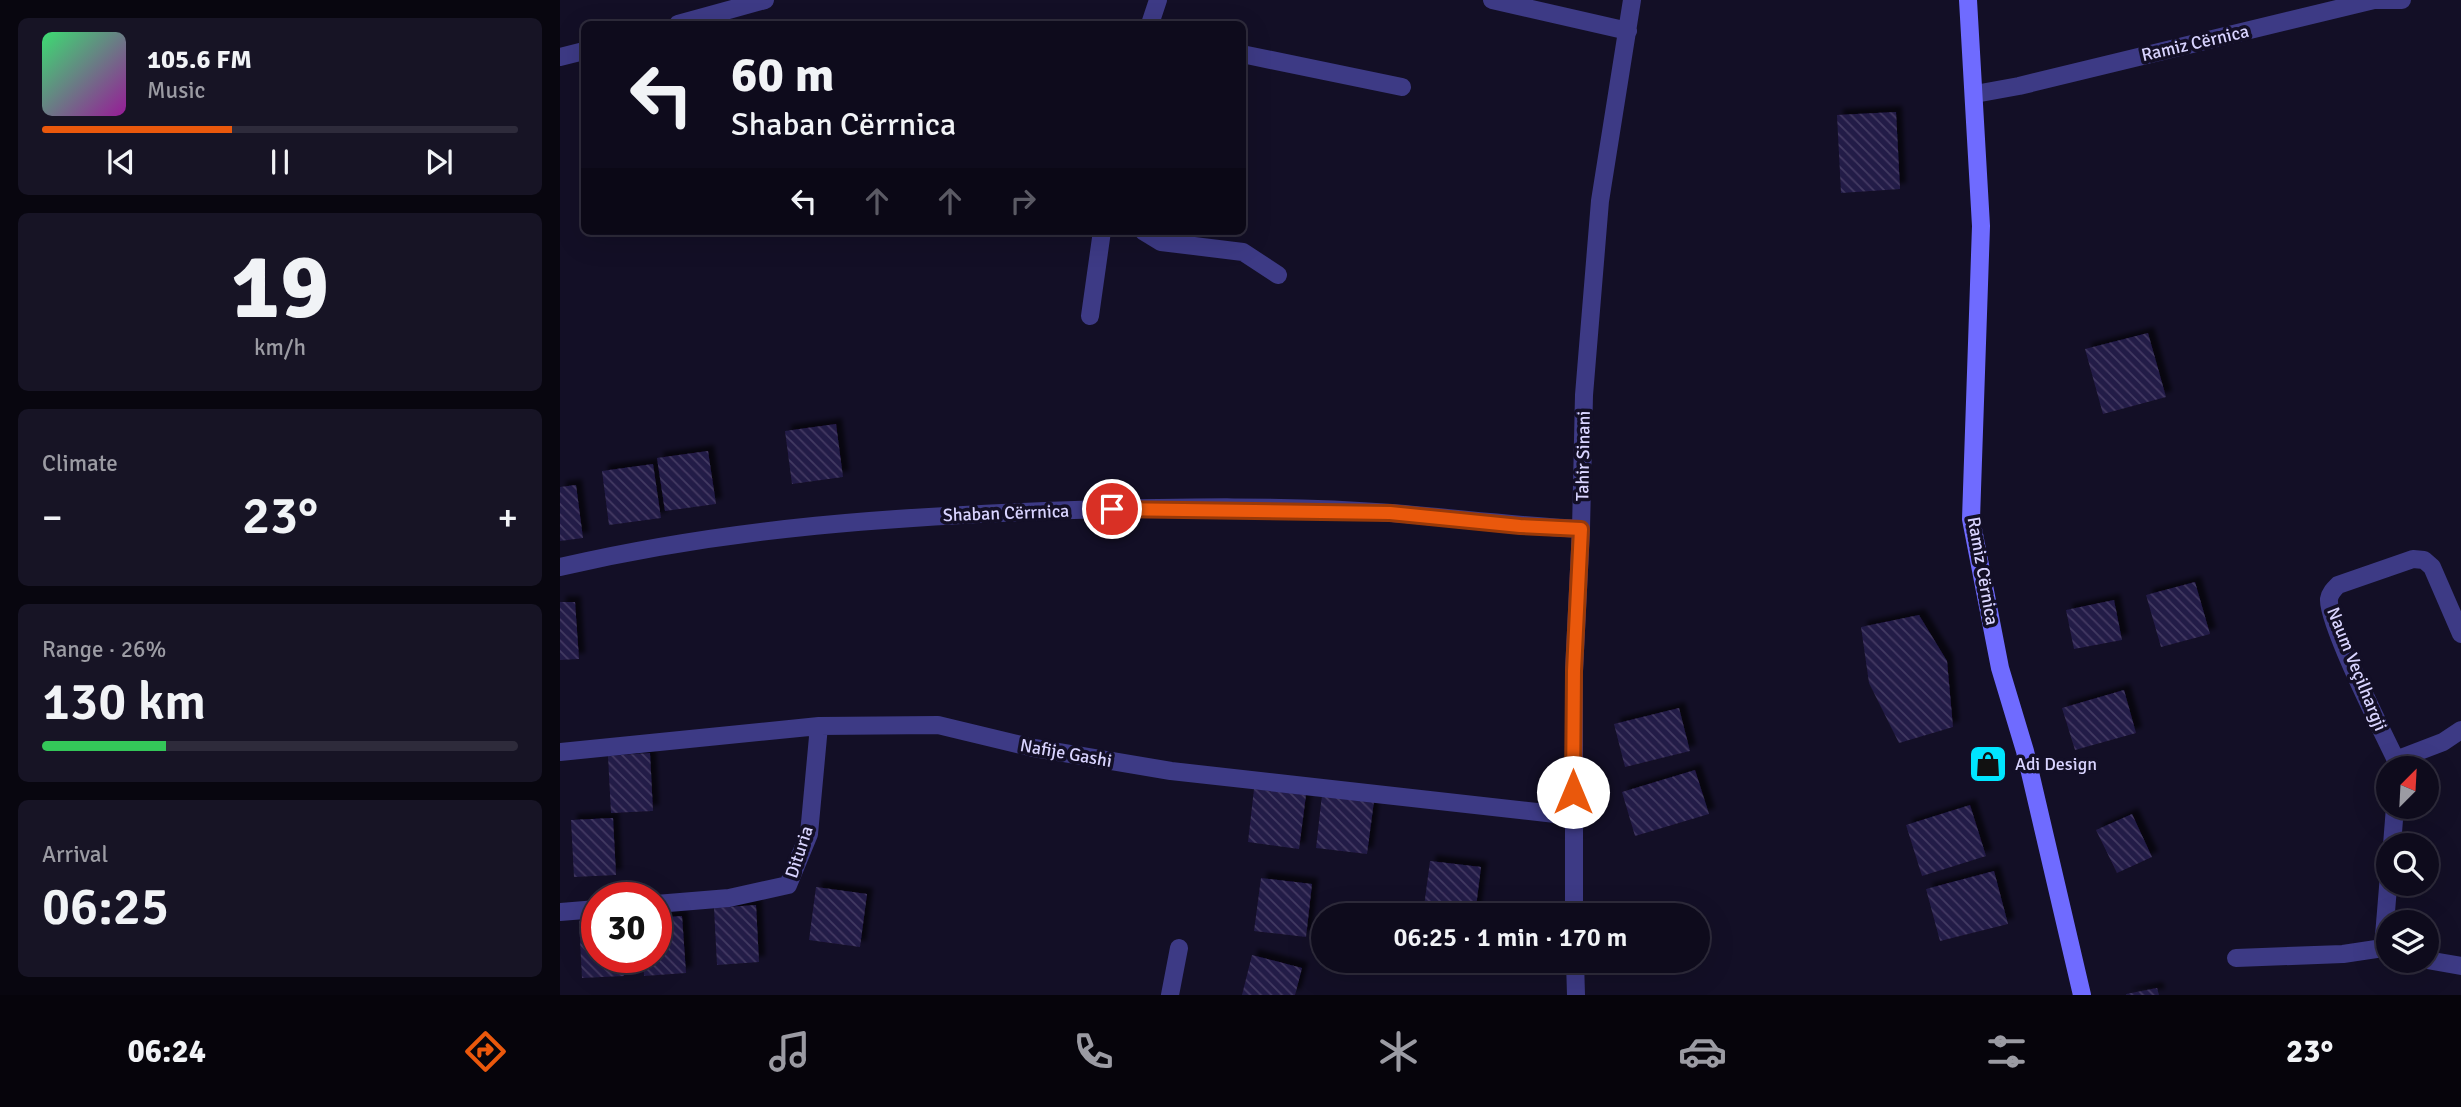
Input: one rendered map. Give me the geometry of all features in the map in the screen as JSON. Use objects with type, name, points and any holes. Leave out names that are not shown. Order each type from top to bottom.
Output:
[{"type":"street","points":[[689,21],[765,0]]},
{"type":"street","points":[[1151,21],[1158,0]]},
{"type":"street","points":[[1492,0],[1628,31]]},
{"type":"street","name":"Tahir Sinani","points":[[1574,903],[1574,671],[1584,395],[1600,201],[1632,0]]},
{"type":"street","name":"Ramiz Cërnica","points":[[1968,0],[1981,226],[1971,519],[2000,668],[2025,751],[2082,995]]},
{"type":"street","name":"Ramiz Cërnica","points":[[1975,94],[2019,86],[2171,47],[2300,20],[2375,0],[2402,0]]},
{"type":"street","points":[[560,58],[581,52]]},
{"type":"street","points":[[1246,55],[1402,87]]},
{"type":"street","points":[[1090,316],[1101,235]]},
{"type":"street","points":[[1150,235],[1161,242],[1243,252],[1278,275]]},
{"type":"street","name":"Shaban Cërrnica","points":[[560,567],[636,549],[817,523],[963,514],[1162,508],[1390,513],[1520,526],[1581,529]]},
{"type":"street","name":"Naum Veçilhargji","points":[[2392,756],[2345,648],[2329,601],[2331,592],[2338,585],[2413,559],[2424,560],[2432,567],[2461,634]]},
{"type":"street","name":"Nafije Gashi","points":[[560,752],[819,726],[938,725],[1034,748],[1171,771],[1573,816]]},
{"type":"street","name":"Dituria","points":[[672,903],[729,898],[788,885],[809,834],[819,726]]},
{"type":"street","name":"Naum Veçilhargji","points":[[2413,756],[2461,730]]},
{"type":"street","points":[[560,912],[581,910]]},
{"type":"street","points":[[1170,995],[1179,948]]},
{"type":"street","points":[[2236,958],[2376,950]]},
{"type":"street","points":[[2439,962],[2461,966]]},
{"type":"street","points":[[1575,973],[1576,995]]},
{"type":"building","points":[[1896,112],[1900,189],[1841,193],[1837,115]]},
{"type":"building","points":[[2148,333],[2166,397],[2103,414],[2085,349]]},
{"type":"building","points":[[836,424],[843,477],[792,484],[785,431]]},
{"type":"building","points":[[708,451],[716,504],[665,511],[657,458]]},
{"type":"building","points":[[653,464],[661,518],[609,525],[602,471]]},
{"type":"building","points":[[576,485],[583,538],[560,541],[560,487]]},
{"type":"building","points":[[2195,582],[2210,634],[2161,647],[2146,595]]},
{"type":"building","points":[[2114,600],[2122,640],[2074,649],[2066,610]]},
{"type":"building","points":[[560,602],[575,602],[579,659],[560,660]]},
{"type":"building","points":[[1919,615],[1947,661],[1953,727],[1899,743],[1869,683],[1861,627]]},
{"type":"building","points":[[2124,690],[2136,733],[2075,750],[2062,708]]},
{"type":"building","points":[[1679,708],[1690,751],[1625,767],[1614,724]]},
{"type":"building","points":[[650,753],[653,811],[611,813],[608,756]]},
{"type":"building","points":[[1695,770],[1709,814],[1635,836],[1622,792]]},
{"type":"building","points":[[1254,789],[1306,795],[1299,849],[1248,842]]},
{"type":"building","points":[[1322,795],[1374,801],[1367,854],[1316,848]]},
{"type":"building","points":[[1970,805],[1986,856],[1922,876],[1906,825]]},
{"type":"building","points":[[2132,814],[2152,857],[2117,873],[2096,830]]},
{"type":"building","points":[[613,818],[616,875],[574,877],[571,820]]},
{"type":"building","points":[[1430,861],[1481,867],[1476,903],[1424,903]]},
{"type":"building","points":[[1994,871],[2008,924],[1940,941],[1926,889]]},
{"type":"building","points":[[1261,878],[1312,884],[1306,937],[1254,931]]},
{"type":"building","points":[[816,887],[867,894],[860,947],[809,940]]},
{"type":"building","points":[[756,905],[759,962],[717,965],[714,908]]},
{"type":"building","points":[[682,916],[686,973],[644,976],[644,973],[672,973],[672,917]]},
{"type":"building","points":[[579,921],[581,921],[581,959]]},
{"type":"building","points":[[1252,955],[1302,968],[1295,995],[1242,995]]},
{"type":"building","points":[[582,973],[624,973],[624,976],[582,978]]},
{"type":"building","points":[[2157,988],[2159,995],[2126,995],[2126,994]]},
{"type":"place","name":"Adi Design","points":[[1988,764]]},
{"type":"route","points":[[1112,509],[1390,513],[1520,526],[1581,529],[1574,671],[1573,792]]}]
